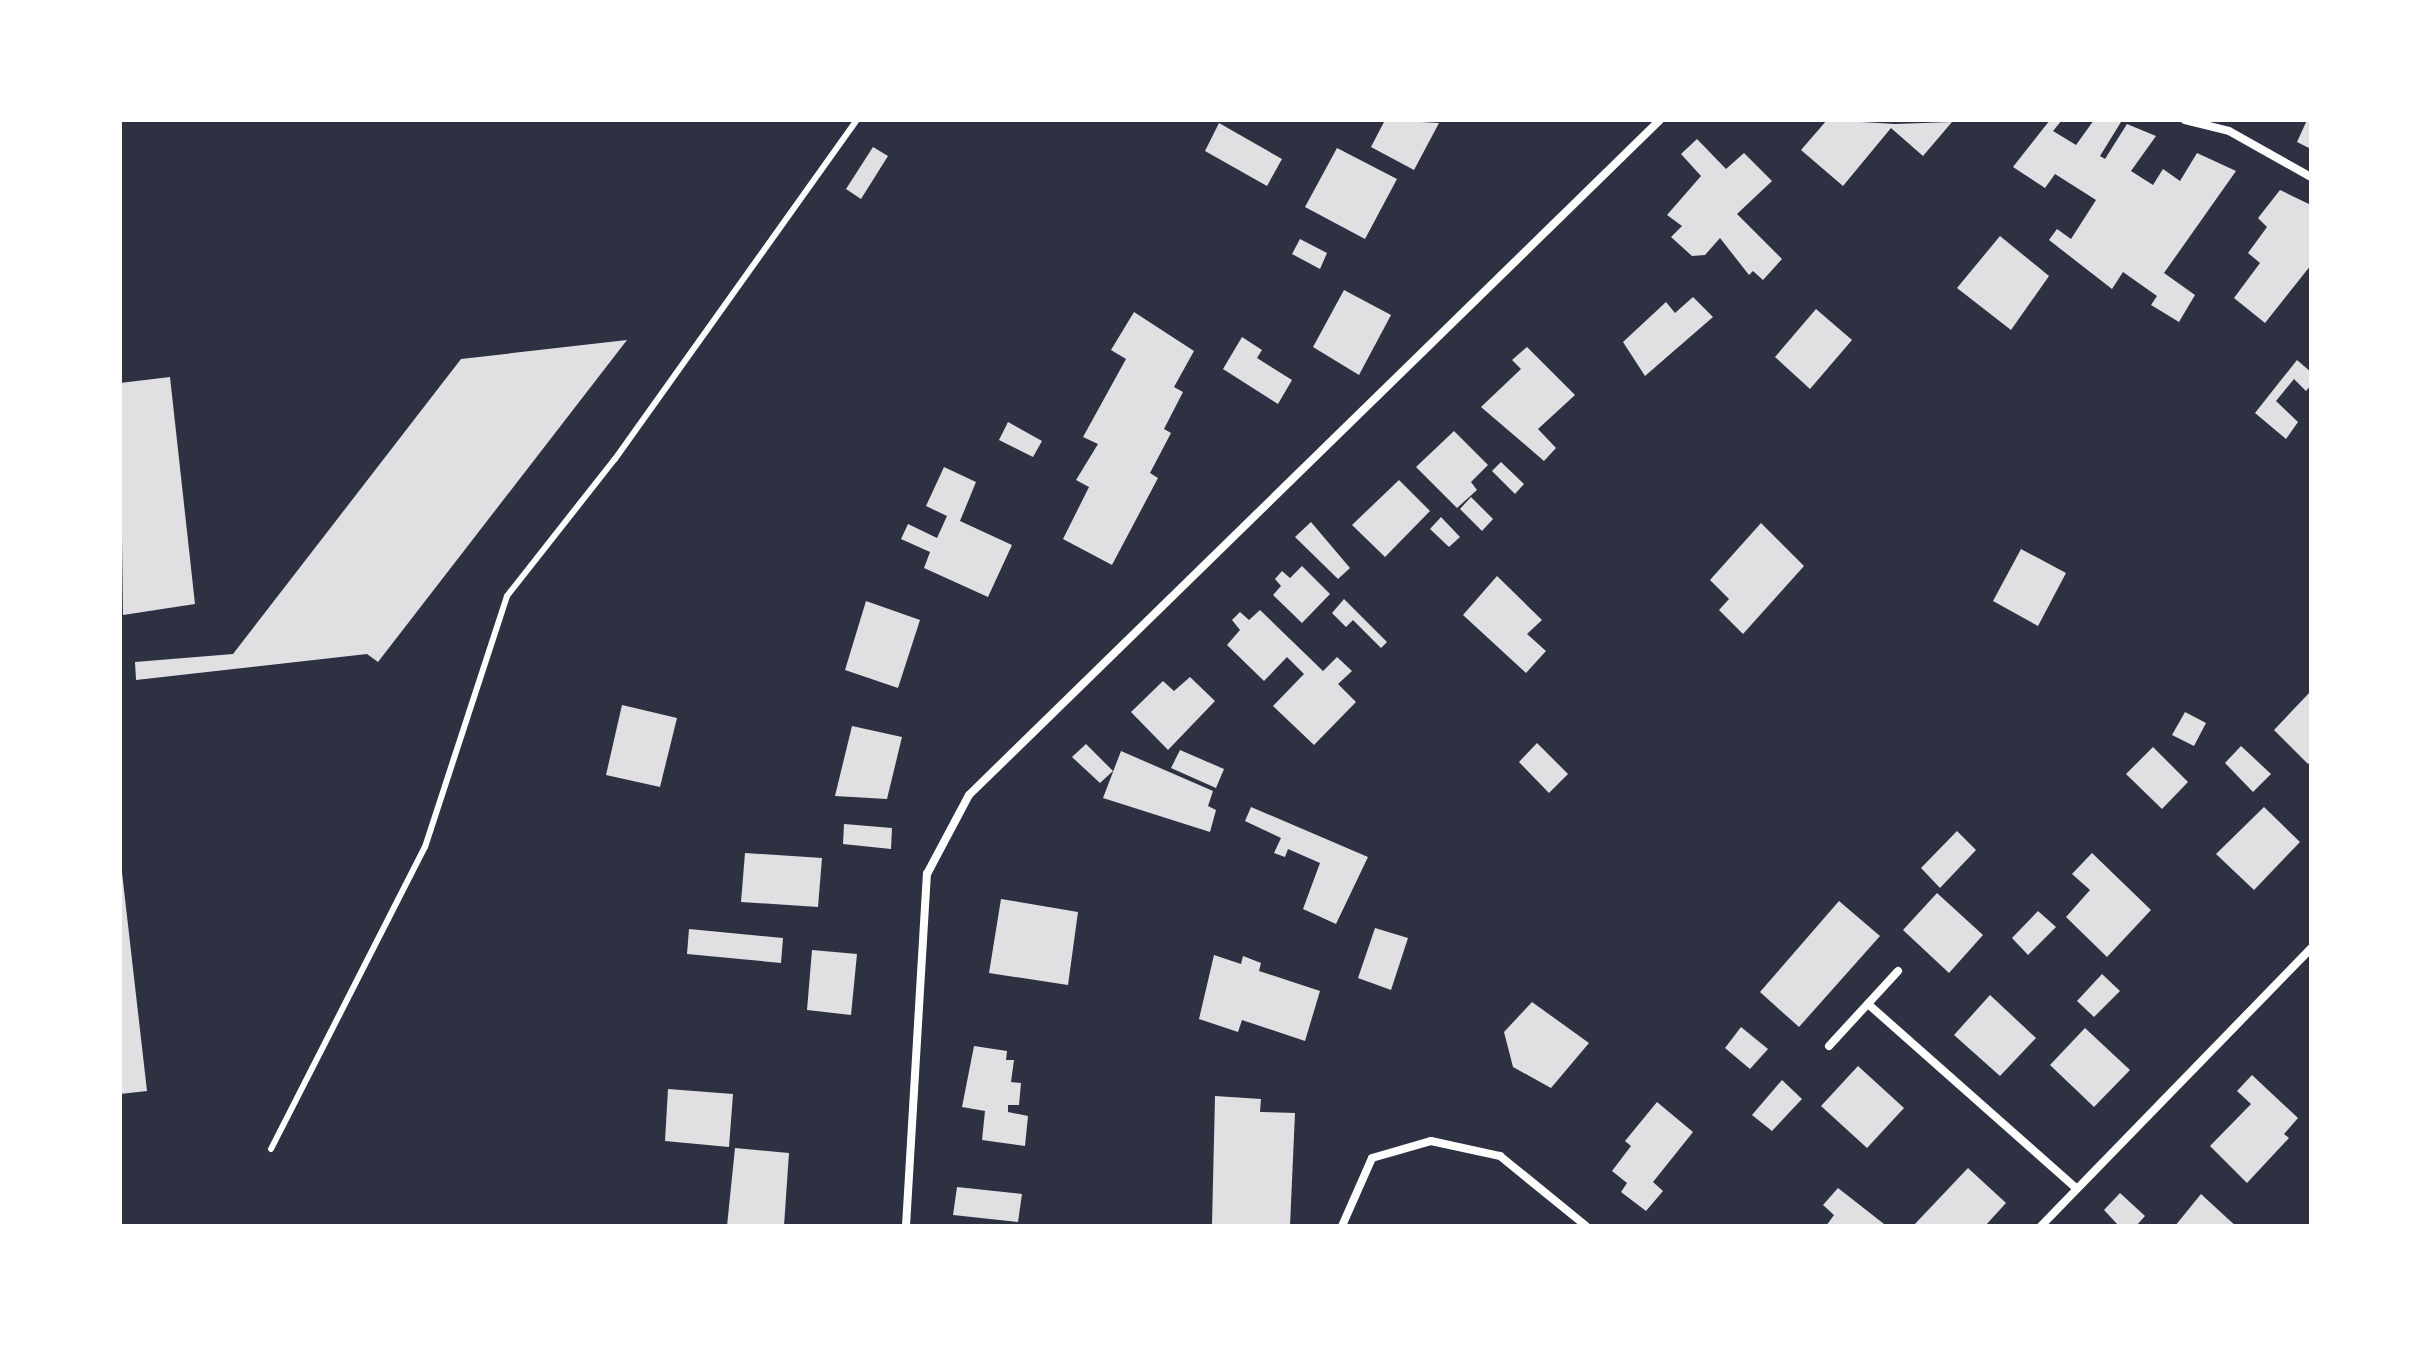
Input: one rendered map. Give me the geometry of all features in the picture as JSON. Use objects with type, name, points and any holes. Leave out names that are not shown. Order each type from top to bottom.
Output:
[{"type":"street","points":[[906,1226],[927,874],[969,795],[1660,120]]},
{"type":"street","points":[[2185,120],[2229,131],[2311,177]]},
{"type":"street","points":[[2041,1226],[2311,948]]},
{"type":"street","points":[[1829,1046],[1898,971]]},
{"type":"street","points":[[1868,1004],[2076,1188]]},
{"type":"street","points":[[1342,1226],[1372,1158],[1431,1141],[1500,1156],[1586,1226]]},
{"type":"lane","points":[[271,1149],[425,847],[507,596],[615,459],[857,120]]},
{"type":"building","points":[[1385,120],[1439,123],[1414,170],[1371,147]]},
{"type":"building","points":[[1827,120],[1895,124],[1952,122],[1923,156],[1891,128],[1843,186],[1801,150]]},
{"type":"building","points":[[2050,120],[2062,120],[2053,131],[2076,145],[2094,120],[2121,122],[2100,156],[2105,159],[2127,124],[2156,136],[2131,171],[2153,185],[2163,169],[2180,181],[2197,153],[2236,171],[2164,273],[2195,295],[2179,322],[2151,305],[2157,296],[2123,272],[2112,289],[2049,240],[2057,229],[2071,239],[2096,200],[2055,174],[2045,188],[2013,167]]},
{"type":"building","points":[[2307,120],[2311,120],[2311,149],[2297,142]]},
{"type":"building","points":[[1219,123],[1282,159],[1267,186],[1205,151]]},
{"type":"building","points":[[1697,139],[1726,169],[1744,153],[1772,181],[1737,214],[1782,259],[1763,280],[1753,271],[1749,275],[1720,238],[1705,255],[1692,256],[1671,237],[1682,226],[1667,215],[1701,176],[1681,154]]},
{"type":"building","points":[[873,147],[888,156],[861,199],[846,189]]},
{"type":"building","points":[[1337,148],[1397,179],[1365,239],[1305,207]]},
{"type":"building","points":[[2280,190],[2311,205],[2311,265],[2265,323],[2234,298],[2260,263],[2248,253],[2267,227],[2258,218]]},
{"type":"building","points":[[2000,236],[2049,276],[2011,330],[1957,288]]},
{"type":"building","points":[[1300,239],[1327,253],[1320,269],[1292,254]]},
{"type":"building","points":[[1344,290],[1391,315],[1359,375],[1313,347]]},
{"type":"building","points":[[1693,297],[1713,317],[1645,376],[1623,342],[1666,302],[1675,313]]},
{"type":"building","points":[[1816,309],[1852,340],[1810,389],[1775,357]]},
{"type":"building","points":[[1134,312],[1194,351],[1174,387],[1183,392],[1164,429],[1171,433],[1150,473],[1158,478],[1112,565],[1063,539],[1089,487],[1076,480],[1098,444],[1083,437],[1126,359],[1111,350]]},
{"type":"building","points":[[1242,337],[1262,350],[1257,358],[1292,380],[1278,404],[1223,369]]},
{"type":"building","points":[[627,340],[378,662],[367,654],[136,680],[135,662],[233,654],[461,359]]},
{"type":"building","points":[[1527,347],[1575,395],[1538,429],[1556,448],[1544,461],[1481,407],[1521,369],[1512,360]]},
{"type":"building","points":[[2297,360],[2311,372],[2311,385],[2306,391],[2294,379],[2276,401],[2298,422],[2286,439],[2255,413]]},
{"type":"building","points":[[170,377],[195,604],[123,615],[120,383]]},
{"type":"building","points":[[1008,422],[1042,441],[1033,457],[999,440]]},
{"type":"building","points":[[1454,431],[1488,465],[1471,482],[1477,490],[1457,508],[1416,467]]},
{"type":"building","points":[[1501,462],[1524,484],[1515,494],[1492,471]]},
{"type":"building","points":[[944,467],[976,482],[960,521],[1012,545],[988,597],[924,568],[930,552],[901,539],[908,524],[937,538],[947,516],[926,506]]},
{"type":"building","points":[[1399,480],[1430,511],[1385,557],[1352,525]]},
{"type":"building","points":[[1471,497],[1493,519],[1482,531],[1460,509]]},
{"type":"building","points":[[1441,517],[1460,537],[1449,547],[1430,529]]},
{"type":"building","points":[[1311,522],[1350,568],[1338,579],[1295,537]]},
{"type":"building","points":[[1761,523],[1804,566],[1743,634],[1719,610],[1729,599],[1710,580]]},
{"type":"building","points":[[2021,549],[2066,573],[2038,626],[1993,601]]},
{"type":"building","points":[[1302,566],[1330,594],[1302,623],[1273,595],[1281,586],[1275,579],[1282,571],[1290,578]]},
{"type":"building","points":[[1497,576],[1542,620],[1527,634],[1546,651],[1526,673],[1463,615]]},
{"type":"building","points":[[1344,599],[1387,642],[1381,648],[1353,620],[1346,627],[1332,613]]},
{"type":"building","points":[[866,601],[920,620],[898,688],[845,670]]},
{"type":"building","points":[[1260,610],[1323,671],[1337,657],[1352,671],[1338,684],[1356,702],[1314,745],[1273,706],[1304,674],[1287,657],[1264,681],[1227,645],[1240,630],[1232,620],[1240,612],[1249,620]]},
{"type":"building","points":[[1190,677],[1215,701],[1168,750],[1131,712],[1163,681],[1174,691]]},
{"type":"building","points":[[2311,691],[2311,761],[2308,764],[2274,730]]},
{"type":"building","points":[[622,705],[677,718],[660,787],[606,775]]},
{"type":"building","points":[[2185,712],[2206,723],[2194,746],[2172,735]]},
{"type":"building","points":[[852,726],[902,737],[887,799],[835,796]]},
{"type":"building","points":[[1537,743],[1568,774],[1549,793],[1519,762]]},
{"type":"building","points":[[1086,744],[1113,771],[1100,783],[1072,757]]},
{"type":"building","points":[[2241,746],[2271,774],[2253,792],[2225,763]]},
{"type":"building","points":[[2153,747],[2188,782],[2162,809],[2126,774]]},
{"type":"building","points":[[1180,750],[1224,769],[1216,788],[1171,768]]},
{"type":"building","points":[[1121,751],[1213,791],[1208,806],[1216,810],[1210,832],[1103,798]]},
{"type":"building","points":[[1251,807],[1368,857],[1336,924],[1303,909],[1320,863],[1288,849],[1285,857],[1274,853],[1281,838],[1245,821]]},
{"type":"building","points":[[2264,807],[2300,842],[2254,890],[2216,854]]},
{"type":"building","points":[[844,824],[892,828],[891,849],[843,844]]},
{"type":"building","points":[[1957,831],[1976,850],[1940,888],[1921,868]]},
{"type":"building","points":[[745,853],[822,858],[818,907],[741,902]]},
{"type":"building","points":[[2092,853],[2151,910],[2107,957],[2066,917],[2090,890],[2072,874]]},
{"type":"building","points":[[120,855],[147,1091],[120,1094]]},
{"type":"building","points":[[1937,893],[1983,935],[1949,973],[1903,930]]},
{"type":"building","points":[[1001,899],[1078,912],[1068,985],[989,973]]},
{"type":"building","points":[[1839,901],[1880,936],[1799,1027],[1760,992]]},
{"type":"building","points":[[2038,911],[2056,927],[2028,955],[2012,938]]},
{"type":"building","points":[[1375,928],[1408,938],[1391,990],[1358,978]]},
{"type":"building","points":[[689,929],[783,938],[781,963],[687,954]]},
{"type":"building","points":[[812,950],[857,954],[851,1015],[807,1010]]},
{"type":"building","points":[[1214,955],[1241,964],[1243,956],[1261,963],[1259,971],[1320,991],[1305,1041],[1242,1020],[1238,1032],[1199,1019]]},
{"type":"building","points":[[2102,974],[2120,991],[2094,1017],[2077,1001]]},
{"type":"building","points":[[1990,995],[2036,1038],[2000,1076],[1954,1035]]},
{"type":"building","points":[[1532,1002],[1589,1043],[1551,1088],[1513,1067],[1504,1032]]},
{"type":"building","points":[[1741,1027],[1768,1049],[1750,1069],[1725,1048]]},
{"type":"building","points":[[2085,1028],[2130,1070],[2094,1107],[2050,1065]]},
{"type":"building","points":[[974,1046],[1007,1051],[1006,1060],[1014,1060],[1011,1082],[1021,1083],[1019,1105],[1008,1105],[1008,1112],[1028,1116],[1025,1146],[982,1140],[985,1111],[962,1107]]},
{"type":"building","points":[[1858,1066],[1904,1108],[1867,1148],[1821,1106]]},
{"type":"building","points":[[2252,1075],[2298,1118],[2284,1134],[2289,1138],[2247,1183],[2210,1146],[2251,1104],[2237,1091]]},
{"type":"building","points":[[1782,1080],[1802,1099],[1772,1131],[1752,1115]]},
{"type":"building","points":[[668,1089],[733,1094],[729,1147],[665,1141]]},
{"type":"building","points":[[1215,1096],[1261,1099],[1260,1112],[1295,1113],[1290,1226],[1212,1224]]},
{"type":"building","points":[[1657,1102],[1693,1132],[1653,1182],[1663,1191],[1646,1211],[1621,1192],[1627,1183],[1612,1171],[1631,1146],[1625,1141]]},
{"type":"building","points":[[735,1148],[789,1153],[784,1226],[727,1226]]},
{"type":"building","points":[[1968,1168],[2006,1203],[1985,1226],[1913,1226]]},
{"type":"building","points":[[957,1187],[1022,1194],[1018,1222],[953,1215]]},
{"type":"building","points":[[1838,1188],[1883,1226],[1826,1226],[1834,1215],[1823,1205]]},
{"type":"building","points":[[2120,1193],[2145,1216],[2136,1226],[2119,1226],[2104,1210]]},
{"type":"building","points":[[2201,1194],[2227,1218],[2236,1226],[2175,1226]]}]
